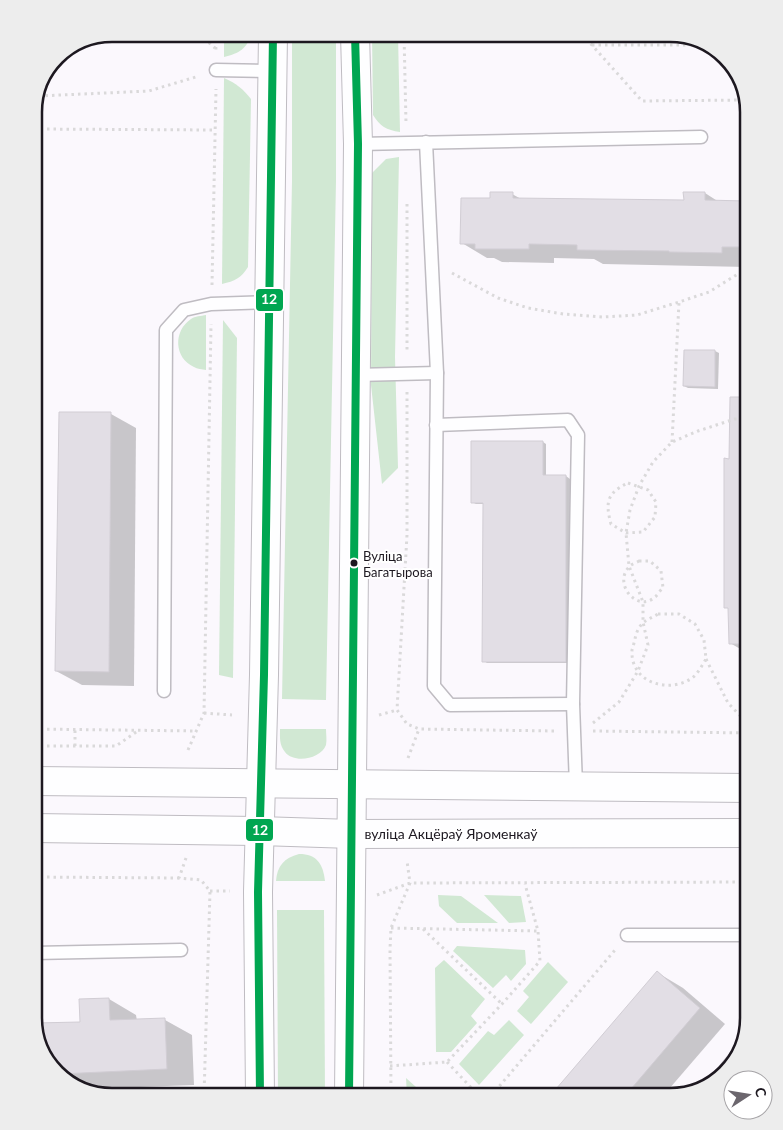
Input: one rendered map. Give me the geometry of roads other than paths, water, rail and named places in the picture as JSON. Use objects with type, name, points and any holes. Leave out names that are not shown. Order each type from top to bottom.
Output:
[{"type":"street","points":[[260,1087],[258,892],[264,675],[273,42]]},
{"type":"street","points":[[349,1087],[358,144],[356,42]]},
{"type":"street","points":[[42,781],[740,788]]},
{"type":"street","name":"вуліца Акцёраў Яроменкаў","points":[[42,828],[352,834],[740,833]]},
{"type":"lane","points":[[216,70],[274,71]]},
{"type":"lane","points":[[358,144],[701,137]]},
{"type":"lane","points":[[426,142],[437,373],[434,686],[450,705],[574,704]]},
{"type":"lane","points":[[164,691],[166,330],[184,310],[211,304],[269,302]]},
{"type":"lane","points":[[356,375],[437,373]]},
{"type":"lane","points":[[436,424],[568,420],[578,435],[574,704],[579,731],[576,786]]},
{"type":"lane","points":[[628,935],[740,935]]},
{"type":"lane","points":[[42,954],[181,950]]},
{"type":"place","name":"Вуліца Багатырова","points":[[354,563]]}]
